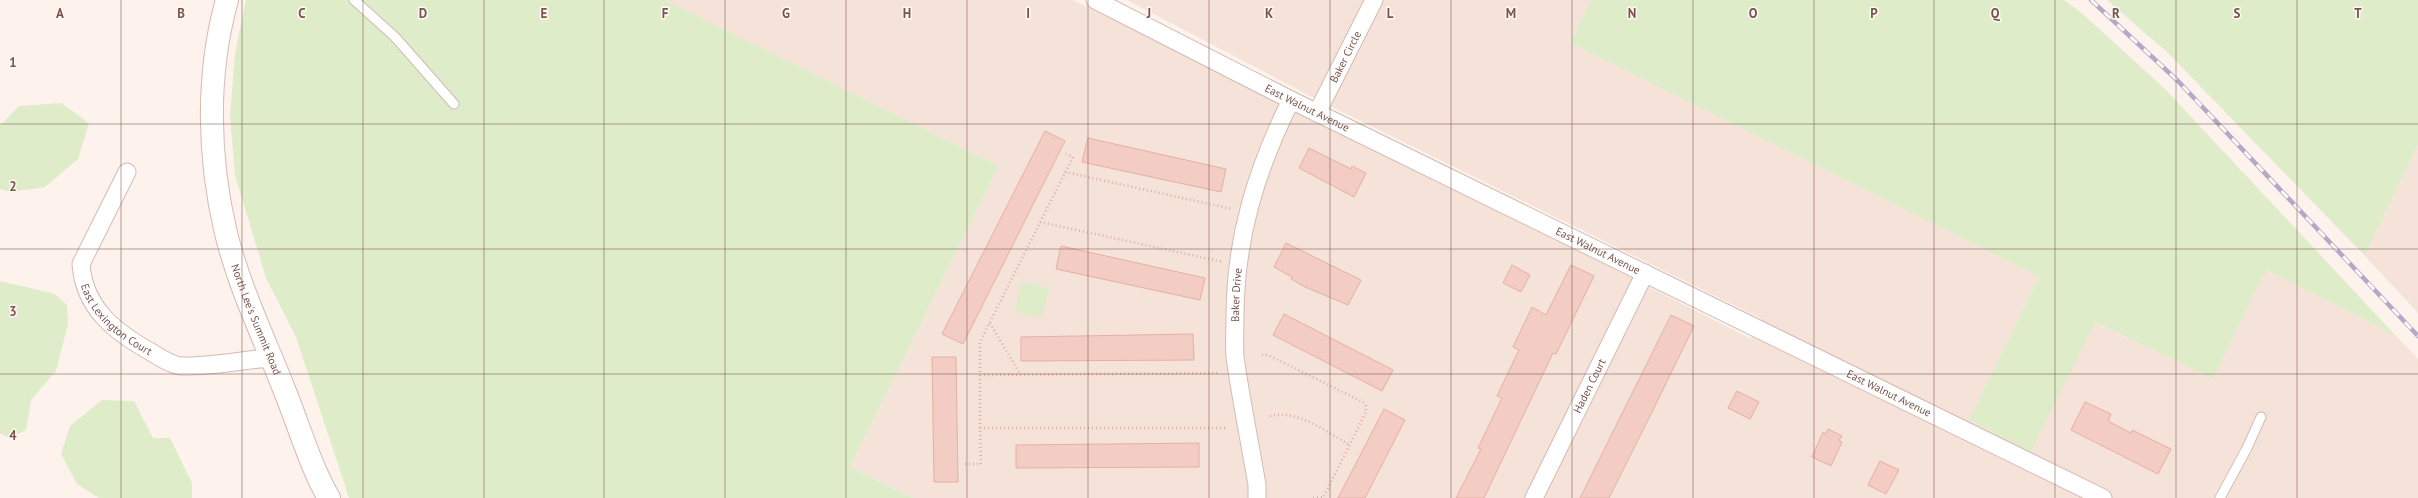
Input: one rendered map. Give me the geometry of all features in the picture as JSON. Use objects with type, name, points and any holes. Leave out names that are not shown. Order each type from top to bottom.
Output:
[{"type":"main road","name":"North Lee's Summit Road","points":[[227,0],[214,74],[213,142],[216,175],[226,234],[241,283],[326,495]]},
{"type":"street","name":"East Walnut Avenue","points":[[1095,0],[1317,113],[2103,498]]},
{"type":"street","name":"Baker Circle","points":[[1317,113],[1374,0]]},
{"type":"street","name":"Baker Drive","points":[[1257,498],[1257,486],[1235,356],[1235,280],[1241,235],[1252,195],[1271,141],[1291,100]]},
{"type":"street","name":"East Lexington Court","points":[[127,172],[81,264],[82,281],[95,308],[114,329],[148,350],[179,366],[272,358]]},
{"type":"street","name":"Haden Court","points":[[1534,498],[1645,273]]},
{"type":"lane","points":[[354,0],[395,37],[454,104]]},
{"type":"lane","points":[[2220,498],[2247,448],[2261,416]]},
{"type":"path","points":[[965,464],[981,464],[979,345],[1072,157],[1066,154]]},
{"type":"path","points":[[1065,172],[1232,209]]},
{"type":"path","points":[[1040,222],[1227,263]]},
{"type":"path","points":[[990,323],[1021,374]]},
{"type":"path","points":[[1262,355],[1268,355],[1365,404],[1366,412],[1323,498],[1313,498]]},
{"type":"path","points":[[980,375],[1219,373]]},
{"type":"path","points":[[1270,416],[1284,413],[1296,416],[1350,445]]},
{"type":"path","points":[[980,428],[1227,428]]},
{"type":"shaded area","points":[[665,0],[1073,0],[1524,223],[1751,339],[1760,318],[1312,97],[1127,0],[1591,0],[1570,43],[2039,277],[1970,420],[2031,452],[2094,322],[2213,379],[2265,270],[2396,336],[2418,359],[2418,498],[913,498],[850,467],[999,166]]},
{"type":"shaded area","points":[[2418,145],[2418,313],[2365,256]]},
{"type":"green space","points":[[246,0],[665,0],[999,166],[850,467],[913,498],[349,498],[296,337],[266,278],[235,175],[230,116],[235,53]]},
{"type":"green space","points":[[1591,0],[2064,0],[2084,15],[2166,90],[2396,336],[2266,270],[2213,379],[2095,322],[2031,452],[1969,420],[2039,277],[1570,43]]},
{"type":"green space","points":[[2107,0],[2418,0],[2418,145],[2365,256],[2167,52]]},
{"type":"green space","points":[[61,103],[89,123],[78,159],[45,187],[11,192],[0,189],[0,126],[19,106]]},
{"type":"green space","points":[[0,281],[55,294],[67,305],[68,324],[56,371],[31,400],[26,430],[9,438],[0,433]]},
{"type":"green space","points":[[1021,282],[1049,288],[1042,318],[1015,312]]},
{"type":"green space","points":[[102,400],[134,401],[153,438],[170,438],[192,483],[192,498],[99,498],[77,484],[61,454],[70,426]]},
{"type":"building","points":[[1045,131],[1065,141],[963,344],[942,334]]},
{"type":"building","points":[[1088,138],[1226,169],[1221,192],[1082,162]]},
{"type":"building","points":[[1309,148],[1351,169],[1352,166],[1366,173],[1354,197],[1299,168]]},
{"type":"building","points":[[1286,243],[1361,280],[1348,305],[1305,287],[1291,279],[1292,277],[1274,267]]},
{"type":"building","points":[[1061,246],[1205,278],[1200,300],[1056,269]]},
{"type":"building","points":[[1512,265],[1530,275],[1521,292],[1503,283]]},
{"type":"building","points":[[1571,265],[1594,276],[1556,354],[1553,353],[1484,498],[1456,498],[1481,449],[1478,448],[1502,398],[1497,396],[1519,350],[1513,347],[1532,307],[1546,315]]},
{"type":"building","points":[[1284,314],[1393,370],[1382,391],[1273,335]]},
{"type":"building","points":[[1671,315],[1694,326],[1650,416],[1609,498],[1580,498]]},
{"type":"building","points":[[1193,334],[1194,360],[1021,361],[1021,337]]},
{"type":"building","points":[[932,357],[956,357],[958,482],[934,482]]},
{"type":"building","points":[[1737,391],[1759,402],[1750,419],[1728,408]]},
{"type":"building","points":[[2085,402],[2111,414],[2108,421],[2131,433],[2132,430],[2171,449],[2158,474],[2071,430]]},
{"type":"building","points":[[1384,409],[1405,420],[1365,498],[1338,498]]},
{"type":"building","points":[[1828,429],[1842,436],[1839,440],[1842,442],[1831,466],[1812,457],[1823,432],[1826,434]]},
{"type":"building","points":[[1199,443],[1199,467],[1016,468],[1016,445]]},
{"type":"building","points":[[1880,461],[1899,470],[1886,494],[1868,485]]},
{"type":"railway","points":[[2091,0],[2178,81],[2418,336]]}]
